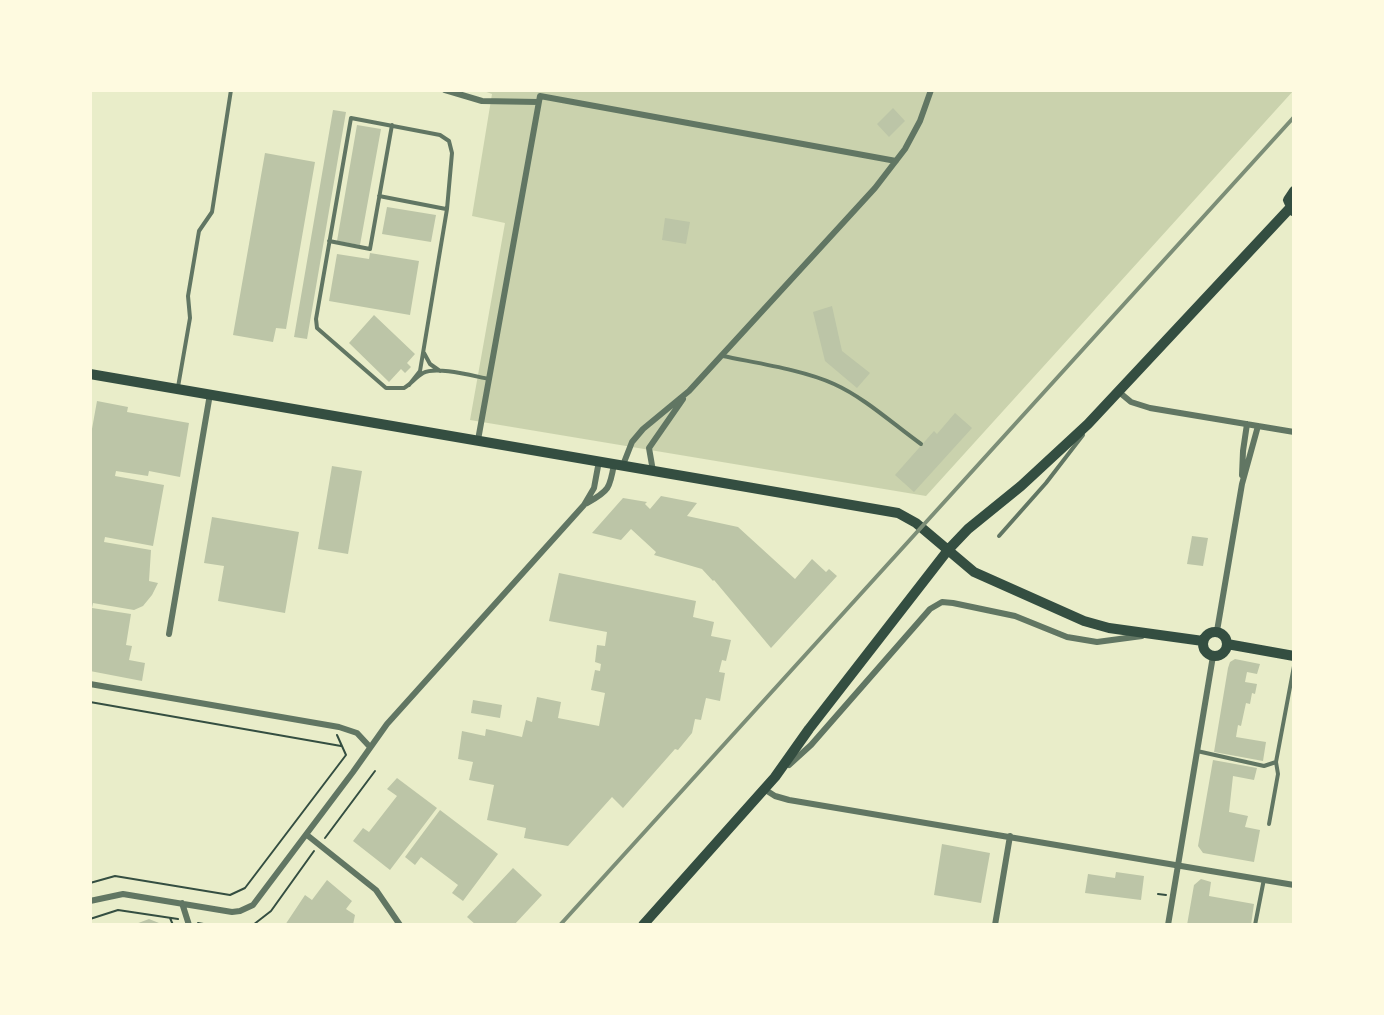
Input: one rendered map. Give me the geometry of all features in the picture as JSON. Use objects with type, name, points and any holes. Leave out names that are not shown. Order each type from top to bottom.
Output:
[{"type":"main road","points":[[646,924],[775,777],[809,729],[948,550],[968,529],[1060,451],[1100,412],[1292,210],[1289,196],[1294,191]]},
{"type":"main road","points":[[90,375],[898,513],[912,520],[978,574],[1084,621],[1103,627],[1203,640]]},
{"type":"main road","points":[[1217,631],[1224,636],[1227,644],[1222,654],[1213,656],[1203,649],[1203,640],[1208,633],[1217,631]]},
{"type":"main road","points":[[1227,644],[1294,656]]},
{"type":"street","points":[[445,90],[482,100],[540,96],[896,161]]},
{"type":"street","points":[[584,505],[602,495],[609,487],[619,464],[635,438],[723,356],[859,207],[896,161],[920,121],[931,90]]},
{"type":"street","points":[[478,440],[540,96]]},
{"type":"street","points":[[653,471],[649,447],[688,391]]},
{"type":"street","points":[[1119,392],[1131,402],[1143,406],[1294,432]]},
{"type":"street","points":[[168,634],[210,394]]},
{"type":"street","points":[[1242,484],[1247,424]]},
{"type":"street","points":[[1217,631],[1242,484],[1258,426]]},
{"type":"street","points":[[90,901],[123,894],[232,912],[250,907],[307,835],[387,724],[584,505],[594,488],[599,461]]},
{"type":"street","points":[[775,777],[811,745],[930,609],[940,603],[953,603],[1012,615],[1067,637],[1097,642],[1154,634]]},
{"type":"street","points":[[1168,925],[1213,656]]},
{"type":"street","points":[[90,684],[332,726],[357,734],[370,747]]},
{"type":"street","points":[[764,789],[783,799],[1294,885]]},
{"type":"street","points":[[307,835],[376,890],[400,925]]},
{"type":"street","points":[[994,925],[1010,836]]},
{"type":"street","points":[[182,903],[189,923]]},
{"type":"lane","points":[[177,389],[190,318],[188,296],[199,231],[212,213],[231,90]]},
{"type":"lane","points":[[409,385],[419,373],[447,209],[452,153],[449,141],[442,135],[351,118],[316,319],[317,328],[382,386],[397,389],[409,385],[423,373],[444,372],[489,379]]},
{"type":"lane","points":[[329,241],[370,249],[392,125]]},
{"type":"lane","points":[[379,196],[447,209]]},
{"type":"lane","points":[[424,346],[428,362],[444,372]]},
{"type":"lane","points":[[723,356],[783,369],[833,384],[867,405],[921,444]]},
{"type":"lane","points":[[999,536],[1052,475],[1100,412]]},
{"type":"lane","points":[[1269,824],[1278,774],[1276,762],[1294,666]]},
{"type":"lane","points":[[1196,751],[1264,766],[1276,762]]},
{"type":"lane","points":[[1255,925],[1264,879]]},
{"type":"path","points":[[90,702],[341,746]]},
{"type":"path","points":[[90,884],[115,876],[230,895],[245,888],[345,755],[332,726]]},
{"type":"path","points":[[90,919],[118,910],[209,925]]},
{"type":"path","points":[[170,918],[173,925]]},
{"type":"green space","points":[[481,90],[1294,90],[926,496],[470,420],[505,223],[472,216],[492,94]]},
{"type":"building","points":[[893,108],[905,121],[889,137],[877,124]]},
{"type":"building","points":[[333,110],[346,112],[307,339],[294,337]]},
{"type":"building","points":[[357,125],[381,129],[360,245],[337,241]]},
{"type":"building","points":[[265,153],[315,162],[286,329],[276,328],[273,342],[233,335]]},
{"type":"building","points":[[387,207],[436,215],[431,242],[382,234]]},
{"type":"building","points":[[665,218],[690,222],[686,244],[662,240]]},
{"type":"building","points":[[370,253],[419,261],[410,315],[329,301],[337,254],[369,259]]},
{"type":"building","points":[[832,306],[842,351],[870,373],[857,388],[825,361],[813,312]]},
{"type":"building","points":[[374,315],[415,354],[407,363],[411,367],[405,373],[401,369],[389,382],[349,343]]},
{"type":"building","points":[[97,401],[128,407],[127,412],[189,423],[180,477],[149,471],[148,476],[116,471],[115,476],[164,485],[153,546],[105,537],[104,542],[151,550],[149,581],[158,583],[152,595],[143,606],[134,610],[93,603],[92,608],[131,614],[126,645],[132,646],[129,660],[145,663],[142,681],[90,671],[90,440]]},
{"type":"building","points":[[955,413],[972,428],[914,492],[895,475],[934,431],[937,434]]},
{"type":"building","points":[[332,466],[362,471],[348,554],[318,549]]},
{"type":"building","points":[[661,496],[697,503],[687,516],[738,527],[795,579],[812,559],[826,572],[829,569],[837,576],[771,648],[714,580],[702,569],[654,555],[656,552],[631,529],[621,540],[592,533],[623,498],[647,502],[645,504],[650,509]]},
{"type":"building","points":[[212,517],[299,532],[285,613],[218,601],[224,566],[204,563]]},
{"type":"building","points":[[1192,536],[1208,538],[1203,566],[1187,564]]},
{"type":"building","points":[[559,573],[696,601],[693,617],[714,622],[711,636],[731,640],[726,661],[722,660],[719,672],[725,673],[720,701],[706,698],[701,720],[695,719],[692,733],[678,750],[675,749],[623,808],[612,797],[568,846],[524,838],[526,828],[487,820],[494,785],[469,780],[473,762],[458,759],[462,731],[485,736],[486,729],[522,737],[526,720],[532,722],[537,697],[561,702],[558,718],[599,726],[605,693],[591,690],[595,670],[600,671],[601,664],[595,662],[597,645],[605,646],[607,632],[549,621]]},
{"type":"building","points":[[1235,659],[1260,664],[1257,674],[1247,672],[1245,682],[1257,684],[1250,704],[1246,703],[1236,737],[1266,742],[1263,761],[1214,752],[1228,668],[1230,662]]},
{"type":"building","points":[[473,700],[502,705],[500,718],[471,713]]},
{"type":"building","points":[[1213,760],[1257,768],[1254,780],[1233,776],[1229,812],[1248,816],[1245,827],[1260,830],[1254,862],[1203,853],[1198,846]]},
{"type":"building","points":[[397,778],[437,808],[390,870],[353,841],[363,828],[369,832],[397,796],[387,789]]},
{"type":"building","points":[[440,810],[498,854],[463,901],[452,893],[458,885],[421,857],[415,865],[405,857]]},
{"type":"building","points":[[942,844],[990,853],[981,903],[934,895]]},
{"type":"building","points":[[513,868],[542,895],[514,925],[476,925],[467,917]]},
{"type":"building","points":[[1116,872],[1144,876],[1141,900],[1085,893],[1088,874],[1115,878]]},
{"type":"building","points":[[1201,879],[1211,882],[1209,896],[1254,904],[1251,925],[1187,925],[1194,885]]},
{"type":"building","points":[[327,880],[352,901],[346,909],[355,915],[353,925],[285,925],[305,895],[312,900]]},
{"type":"building","points":[[149,919],[164,925],[133,925]]},
{"type":"railway","points":[[560,925],[1294,117]]}]
